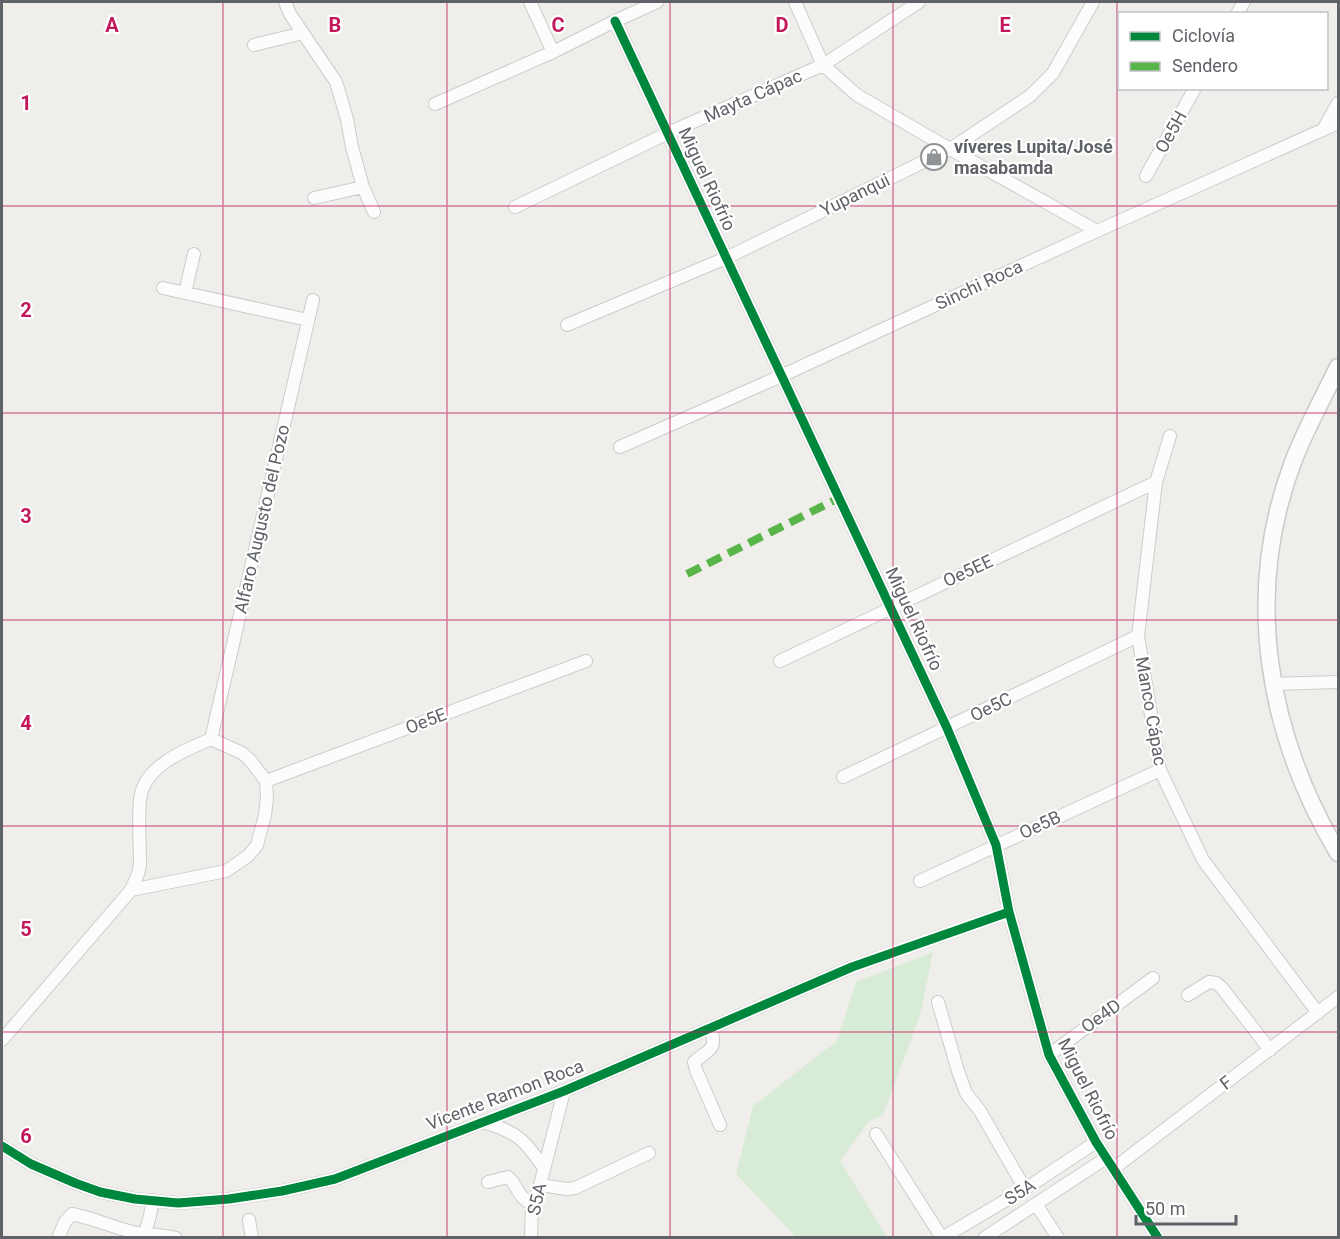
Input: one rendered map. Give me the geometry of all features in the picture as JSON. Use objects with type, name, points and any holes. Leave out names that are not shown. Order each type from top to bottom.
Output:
[{"type":"main road","points":[[1338,367],[1293,461],[1281,499],[1273,534],[1266,619],[1273,684],[1286,737],[1305,789],[1322,826],[1338,853]]},
{"type":"street","points":[[285,2],[290,14],[336,82],[363,187],[374,212]]},
{"type":"street","points":[[530,2],[553,52]]},
{"type":"street","points":[[435,104],[553,52],[657,2]]},
{"type":"street","points":[[795,2],[823,65],[857,95],[1097,231]]},
{"type":"street","name":"Mayta Cápac","points":[[515,207],[668,133],[823,65],[919,2]]},
{"type":"street","name":"Yupanqui","points":[[567,325],[726,258],[950,149],[1041,87],[1053,73],[1094,2]]},
{"type":"street","name":"Miguel Riofrío","points":[[615,21],[947,728],[996,846],[1009,912],[1048,1055],[1096,1142],[1158,1238]]},
{"type":"street","points":[[254,45],[303,33]]},
{"type":"street","name":"Oe5H","points":[[1146,176],[1194,90]]},
{"type":"street","points":[[1323,131],[1338,103]]},
{"type":"street","name":"Sinchi Roca","points":[[620,447],[1338,123]]},
{"type":"street","points":[[314,198],[363,187]]},
{"type":"street","points":[[185,293],[194,254]]},
{"type":"street","points":[[163,288],[308,320]]},
{"type":"street","name":"Alfaro Augusto del Pozo","points":[[211,739],[313,300]]},
{"type":"street","name":"Manco Cápac","points":[[1170,436],[1155,482],[1138,636],[1160,770],[1203,860],[1318,1013]]},
{"type":"street","name":"Oe5EE","points":[[780,661],[1155,482]]},
{"type":"street","name":"Oe5C","points":[[843,777],[1138,636]]},
{"type":"street","name":"Oe5E","points":[[266,781],[586,662]]},
{"type":"street","points":[[1273,684],[1338,682]]},
{"type":"street","points":[[2,1040],[131,890],[140,865],[140,798],[152,773],[188,749],[211,739],[250,759],[266,781],[267,798],[262,831],[257,845],[248,856],[226,871],[131,890]]},
{"type":"street","name":"Oe5B","points":[[920,881],[1160,770]]},
{"type":"street","name":"Vicente Ramon Roca","points":[[2,1146],[31,1164],[75,1183],[99,1192],[135,1199],[178,1203],[229,1199],[282,1191],[335,1179],[564,1091],[852,966],[1009,912]]},
{"type":"street","name":"Oe4D","points":[[1048,1055],[1153,978]]},
{"type":"street","points":[[1188,995],[1209,982],[1216,983],[1270,1050]]},
{"type":"street","name":"F","points":[[1113,1169],[1338,997]]},
{"type":"street","points":[[938,1002],[966,1093],[980,1111],[1025,1189]]},
{"type":"street","points":[[711,1028],[713,1045],[694,1062],[720,1125]]},
{"type":"street","name":"S5A","points":[[531,1238],[531,1205],[540,1185],[564,1091]]},
{"type":"street","points":[[483,1122],[518,1136],[544,1168]]},
{"type":"street","points":[[876,1134],[942,1238]]},
{"type":"street","name":"S5A","points":[[942,1238],[1025,1189],[1096,1142]]},
{"type":"street","points":[[540,1185],[567,1190],[575,1188],[649,1153]]},
{"type":"street","points":[[984,1238],[1106,1158]]},
{"type":"street","points":[[488,1182],[508,1177],[522,1197],[531,1205]]},
{"type":"street","points":[[144,1236],[153,1200]]},
{"type":"street","points":[[1036,1204],[1058,1238]]},
{"type":"street","points":[[58,1238],[65,1222],[72,1214],[144,1236],[164,1234],[176,1238]]},
{"type":"street","points":[[249,1220],[252,1238]]},
{"type":"green space","points":[[933,952],[920,1015],[883,1115],[869,1121],[840,1161],[887,1237],[796,1237],[736,1174],[753,1106],[837,1041],[856,982]]},
{"type":"marked path","points":[[687,574],[839,498]]},
{"type":"cycle path","points":[[615,21],[947,728],[996,845],[1009,912],[1049,1055],[1096,1142],[1158,1238]]},
{"type":"cycle path","points":[[2,1146],[31,1164],[75,1183],[100,1192],[135,1199],[178,1203],[229,1199],[282,1191],[335,1179],[564,1091],[852,967],[1009,912]]},
{"type":"place","name":"víveres Lupita/José masabamda","points":[[934,157]]}]
